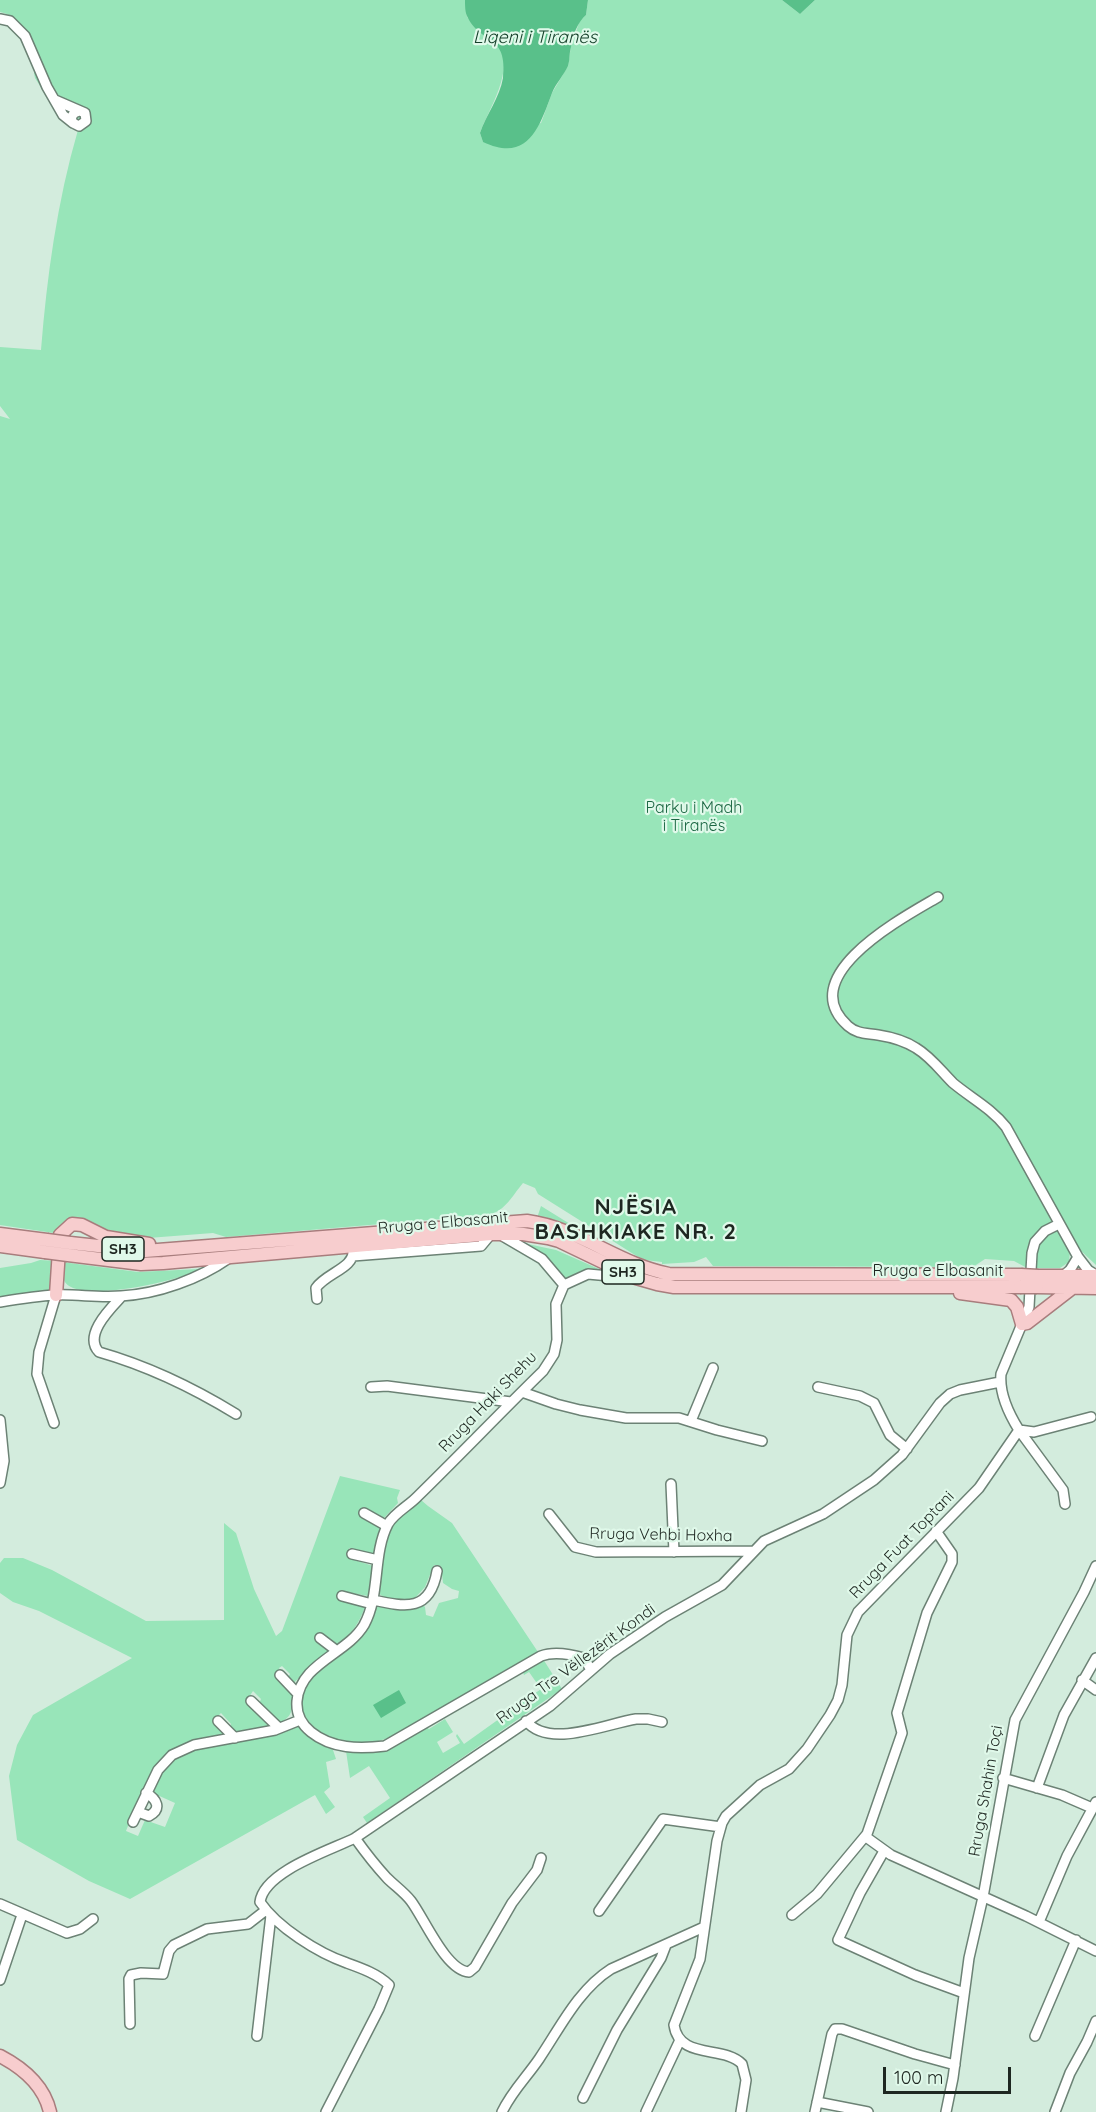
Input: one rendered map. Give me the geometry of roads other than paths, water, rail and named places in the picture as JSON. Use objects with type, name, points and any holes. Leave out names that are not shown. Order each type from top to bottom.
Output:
[{"type":"main road","name":"Rruga e Elbasanit","points":[[69,1249],[177,1248],[527,1221],[567,1231],[639,1265],[669,1274],[1020,1281],[1071,1288],[1096,1288]]},
{"type":"main road","points":[[56,1295],[60,1235],[72,1224],[82,1225],[113,1239],[177,1248]]},
{"type":"main road","name":"Rruga e Elbasanit","points":[[0,1234],[46,1246],[141,1263],[179,1262],[232,1256],[353,1252],[495,1234],[530,1235],[559,1241],[636,1278],[657,1284],[692,1288],[944,1288],[1020,1281]]},
{"type":"main road","name":"Rruga e Elbasanit","points":[[0,1246],[46,1246]]},
{"type":"main road","name":"Rruga e Elbasanit","points":[[1038,1282],[1063,1276],[1096,1276]]},
{"type":"main road","points":[[944,1288],[964,1294],[1011,1300],[1017,1307],[1022,1324],[1027,1323],[1071,1288]]},
{"type":"main road","points":[[0,2056],[23,2071],[37,2084],[45,2095],[50,2112]]},
{"type":"street","points":[[0,19],[10,21],[25,36],[42,76],[63,116],[73,123],[72,115],[79,111],[56,100]]},
{"type":"street","points":[[938,897],[887,927],[851,958],[835,986],[832,996],[834,1007],[848,1026],[856,1032],[902,1040],[916,1048],[928,1056],[953,1082],[997,1115],[1010,1134],[1078,1257],[1096,1276]]},
{"type":"street","points":[[1059,1224],[1038,1237],[1032,1248],[1029,1307],[1003,1365],[1000,1382],[1004,1398],[1019,1430],[1063,1490],[1065,1504]]},
{"type":"street","points":[[495,1234],[542,1259],[564,1285],[588,1274],[636,1278]]},
{"type":"street","points":[[317,1299],[316,1288],[331,1273],[345,1266],[353,1252]]},
{"type":"street","points":[[0,1302],[56,1295],[122,1296],[193,1279],[232,1256]]},
{"type":"street","points":[[1063,1276],[1078,1257]]},
{"type":"street","name":"Rruga Haki Shehu","points":[[387,1526],[390,1520],[419,1496],[543,1371],[554,1354],[557,1340],[556,1304],[564,1285]]},
{"type":"street","points":[[54,1423],[37,1374],[39,1352],[56,1295]]},
{"type":"street","points":[[122,1296],[110,1309],[96,1331],[93,1340],[94,1347],[99,1352],[149,1368],[187,1386],[236,1414]]},
{"type":"street","points":[[691,1420],[713,1368]]},
{"type":"street","name":"Rruga Tre Vëllezërit Kondi","points":[[268,1912],[260,1902],[261,1895],[267,1887],[314,1854],[328,1851],[355,1838],[526,1720],[550,1706],[610,1654],[665,1617],[722,1585],[764,1541],[803,1524],[882,1474],[907,1449],[940,1403],[950,1394],[1000,1382]]},
{"type":"street","points":[[371,1387],[387,1386],[510,1402]]},
{"type":"street","points":[[818,1387],[868,1400],[878,1410],[890,1435],[907,1449]]},
{"type":"street","points":[[522,1392],[555,1404],[626,1418],[691,1420],[717,1430],[762,1441]]},
{"type":"street","points":[[1019,1430],[1034,1432],[1091,1417]]},
{"type":"street","points":[[0,1420],[4,1461],[0,1483]]},
{"type":"street","name":"Rruga Fuat Toptani","points":[[680,2040],[674,2025],[700,1959],[721,1827],[726,1816],[741,1800],[766,1781],[786,1772],[812,1742],[838,1700],[842,1685],[847,1635],[858,1612],[979,1488],[1019,1430]]},
{"type":"street","points":[[671,1484],[674,1552]]},
{"type":"street","points":[[364,1513],[387,1526],[381,1542],[372,1602],[362,1627],[304,1679],[297,1692],[296,1709],[300,1720],[309,1730],[329,1742],[358,1748],[385,1746],[548,1653],[584,1658],[591,1670]]},
{"type":"street","name":"Rruga Vehbi Hoxha","points":[[549,1514],[570,1542],[575,1547],[584,1550],[596,1552],[753,1551]]},
{"type":"street","points":[[792,1916],[817,1893],[866,1837],[902,1733],[897,1713],[927,1613],[952,1562],[952,1554],[936,1531]]},
{"type":"street","points":[[352,1554],[378,1560]]},
{"type":"street","name":"Rruga Shahin Toçi","points":[[946,2112],[955,2065],[969,1958],[983,1897],[1014,1720],[1075,1610],[1096,1566]]},
{"type":"street","points":[[342,1596],[372,1602],[412,1605],[420,1602],[432,1592],[437,1571]]},
{"type":"street","points":[[320,1638],[337,1651]]},
{"type":"street","points":[[1037,1788],[1056,1733],[1082,1680],[1096,1658]]},
{"type":"street","points":[[280,1675],[297,1692]]},
{"type":"street","points":[[1082,1680],[1096,1690]]},
{"type":"street","points":[[251,1701],[279,1728]]},
{"type":"street","points":[[526,1720],[533,1729],[558,1735],[636,1719],[662,1722]]},
{"type":"street","points":[[133,1822],[158,1770],[172,1755],[194,1745],[279,1728],[300,1720]]},
{"type":"street","points":[[218,1721],[235,1738]]},
{"type":"street","points":[[1003,1778],[1094,1805],[1066,1856],[1040,1922]]},
{"type":"street","points":[[138,1812],[149,1816],[153,1813],[156,1802],[146,1793]]},
{"type":"street","points":[[599,1911],[663,1819],[721,1827]]},
{"type":"street","points":[[866,1837],[884,1851],[1040,1922],[1096,1951]]},
{"type":"street","points":[[355,1838],[376,1866],[411,1900],[426,1927],[452,1963],[464,1972],[469,1972],[475,1967],[512,1903],[537,1870],[541,1858]]},
{"type":"street","points":[[884,1851],[860,1893],[838,1940],[915,1975],[964,1993]]},
{"type":"street","points":[[0,1904],[67,1933],[80,1929],[93,1919]]},
{"type":"street","points":[[130,2024],[129,1979],[131,1975],[163,1974],[169,1951],[174,1945],[207,1929],[248,1924],[268,1912]]},
{"type":"street","points":[[257,2036],[268,1912]]},
{"type":"street","points":[[268,1912],[286,1930],[336,1958],[382,1979],[389,1985],[326,2112]]},
{"type":"street","points":[[0,1980],[22,1915]]},
{"type":"street","points":[[502,2112],[516,2087],[537,2062],[575,2003],[590,1987],[611,1969],[704,1927]]},
{"type":"street","points":[[1035,2036],[1076,1940]]},
{"type":"street","points":[[583,2098],[617,2030],[661,1958],[666,1945]]},
{"type":"street","points":[[1055,2112],[1067,2079],[1096,2021]]},
{"type":"street","points":[[814,2112],[833,2032],[836,2029],[955,2065]]},
{"type":"street","points":[[646,2112],[680,2040],[704,2051],[731,2057],[742,2064],[746,2080],[741,2112]]},
{"type":"street","points":[[817,2102],[868,2112]]},
{"type":"water","name":"Liqeni i Tiranës","points":[[465,0],[588,0],[586,15],[578,25],[573,39],[568,66],[554,89],[536,129],[521,145],[511,148],[498,147],[483,142],[480,133],[501,85],[504,64],[498,47],[480,33],[468,18]]},
{"type":"water","points":[[782,0],[815,0],[800,14]]},
{"type":"water","points":[[399,1690],[406,1703],[381,1718],[373,1705]]},
{"type":"district","name":"NJËSIA BASHKIAKE NR. 2","points":[[636,1220]]},
{"type":"park label","name":"Parku i Madh i Tiranës","points":[[694,817]]}]
